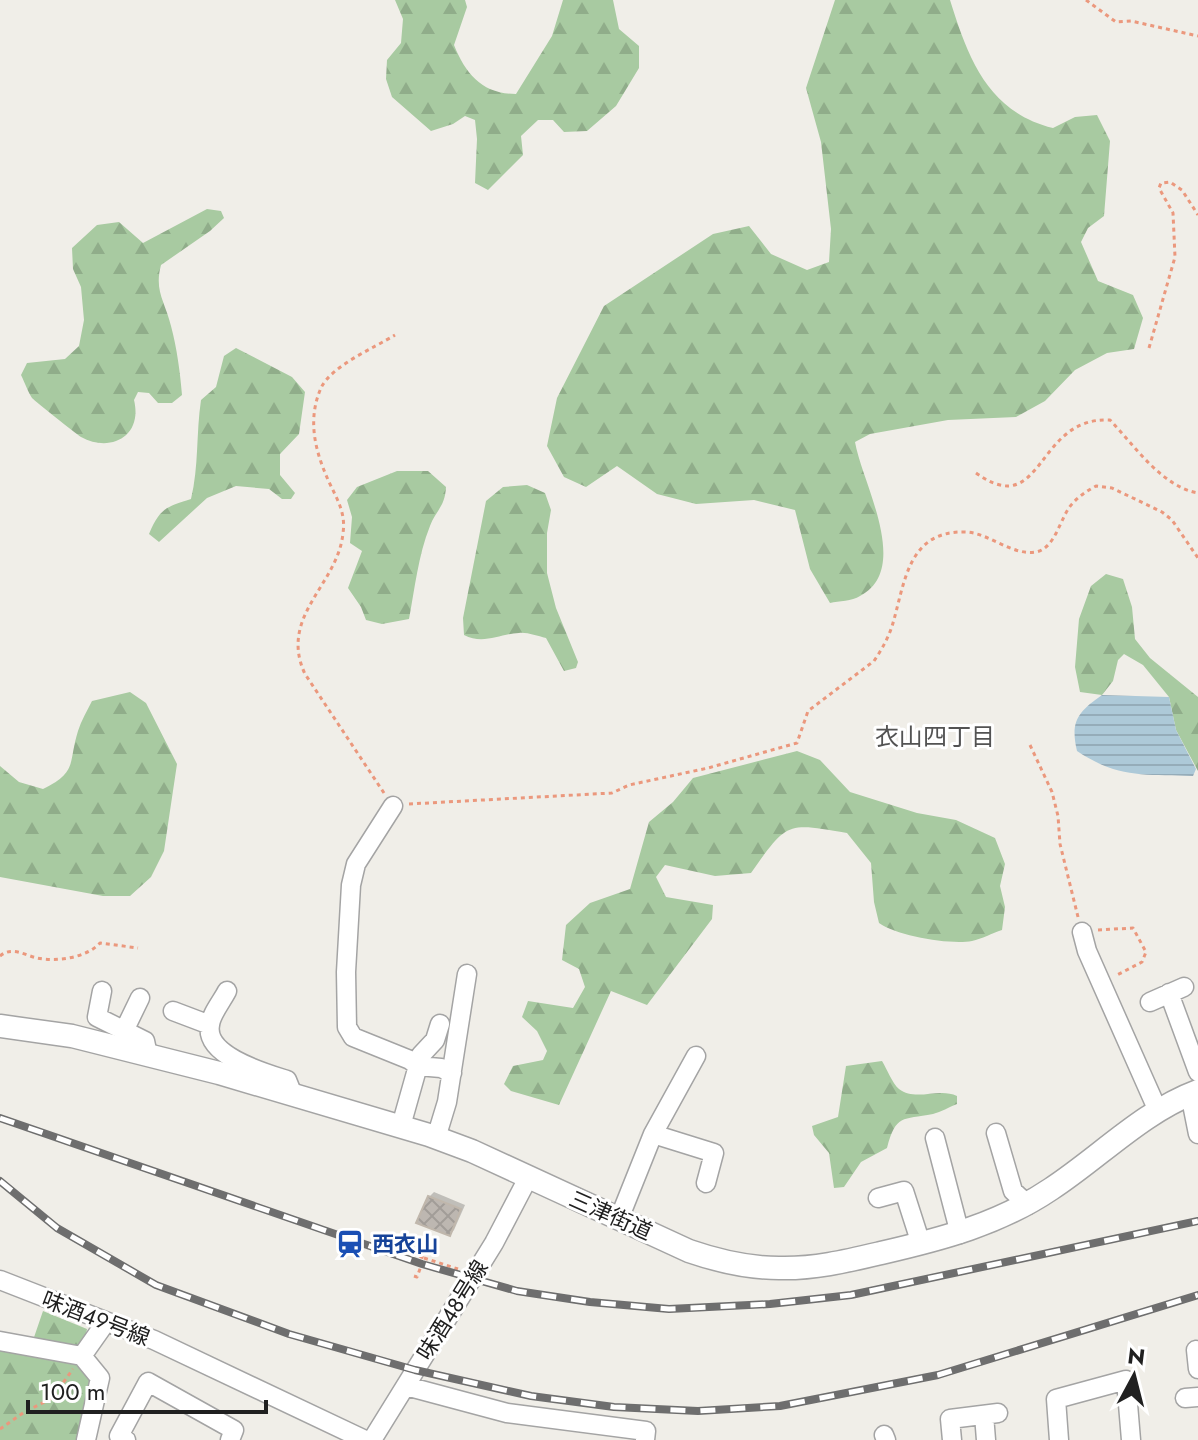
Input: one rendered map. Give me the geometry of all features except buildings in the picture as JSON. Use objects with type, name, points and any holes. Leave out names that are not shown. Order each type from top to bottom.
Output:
[{"type":"street","points":[[393,806],[356,864],[351,885],[346,972],[347,1027],[353,1037],[418,1066],[441,1068],[452,1073]]},
{"type":"street","points":[[1082,932],[1087,951],[1158,1111]]},
{"type":"street","points":[[436,1138],[447,1102],[467,974]]},
{"type":"street","points":[[1150,1002],[1176,990],[1198,1072]]},
{"type":"street","points":[[102,991],[97,1017],[145,1041],[148,1055]]},
{"type":"street","points":[[227,991],[210,1025],[212,1040],[222,1052],[287,1080],[293,1095]]},
{"type":"street","points":[[124,1031],[140,998]]},
{"type":"street","points":[[173,1011],[210,1025]]},
{"type":"street","points":[[401,1126],[421,1055],[435,1040],[440,1024]]},
{"type":"street","name":"三津街道","points":[[0,1026],[72,1036],[401,1126],[472,1151],[717,1260],[775,1268],[829,1265],[960,1234],[1002,1218],[1028,1205],[1158,1111],[1194,1093]]},
{"type":"street","points":[[619,1219],[653,1134],[696,1056]]},
{"type":"street","points":[[1194,1093],[1198,1134]]},
{"type":"street","points":[[996,1133],[1013,1191],[1028,1205]]},
{"type":"street","points":[[653,1134],[714,1153],[706,1183]]},
{"type":"street","points":[[935,1138],[960,1234]]},
{"type":"street","name":"味酒48号線","points":[[372,1440],[475,1274],[528,1178]]},
{"type":"street","points":[[878,1198],[904,1191],[921,1244]]},
{"type":"street","name":"味酒49号線","points":[[0,1280],[154,1340],[365,1440]]},
{"type":"street","points":[[82,1356],[106,1322]]},
{"type":"street","points":[[0,1341],[82,1356],[100,1378],[86,1440]]},
{"type":"street","points":[[1059,1440],[1056,1399],[1126,1380],[1131,1440]]},
{"type":"street","points":[[126,1440],[119,1436],[148,1382],[234,1430],[230,1440]]},
{"type":"street","points":[[406,1386],[507,1413],[646,1431],[645,1440]]},
{"type":"street","points":[[952,1440],[950,1419],[991,1414],[986,1440]]},
{"type":"path","points":[[1086,0],[1116,22],[1144,23],[1198,36]]},
{"type":"path","points":[[1149,348],[1175,257],[1173,213],[1159,188],[1161,183],[1170,182],[1182,190],[1198,215]]},
{"type":"path","points":[[395,335],[339,368],[323,383],[315,402],[315,445],[341,503],[343,536],[336,557],[302,619],[298,642],[298,660],[305,674],[393,806],[612,793],[629,785],[708,768],[797,743],[808,711],[874,661],[880,652],[893,622],[900,589],[911,562],[923,547],[939,537],[959,532],[989,538],[1021,551],[1038,552],[1049,543],[1070,505],[1096,486],[1112,488],[1162,512],[1172,520],[1198,558]]},
{"type":"path","points":[[976,473],[991,484],[1012,488],[1025,483],[1060,438],[1095,419],[1110,420],[1162,475],[1190,492],[1198,493]]},
{"type":"path","points":[[1030,745],[1052,792],[1060,844],[1082,932],[1133,928],[1146,952],[1142,962],[1101,983]]},
{"type":"path","points":[[0,956],[4,952],[16,951],[42,959],[64,958],[87,954],[100,943],[138,948]]},
{"type":"path","points":[[414,1276],[417,1277],[421,1257],[475,1274]]},
{"type":"path","points":[[0,1429],[52,1398],[82,1356]]},
{"type":"green space","points":[[395,0],[465,0],[467,7],[454,45],[470,74],[494,91],[516,94],[552,36],[563,0],[613,0],[619,29],[639,46],[639,68],[616,106],[587,131],[564,132],[553,120],[538,120],[521,136],[523,155],[488,190],[475,183],[475,120],[465,116],[453,124],[431,131],[392,97],[386,79],[387,60],[401,43],[403,19]]},
{"type":"green space","points":[[835,0],[950,0],[973,62],[997,96],[1012,109],[1053,128],[1075,117],[1097,115],[1110,141],[1104,216],[1088,228],[1081,242],[1098,281],[1133,295],[1143,318],[1134,349],[1107,353],[1075,370],[1045,401],[1016,417],[948,420],[870,434],[855,442],[880,524],[882,566],[875,583],[860,596],[830,603],[810,569],[795,510],[754,500],[696,504],[657,494],[617,466],[586,487],[564,477],[547,446],[557,398],[604,306],[713,234],[749,226],[771,254],[807,270],[829,262],[831,229],[821,142],[806,88]]},
{"type":"green space","points":[[207,209],[221,211],[224,218],[161,265],[159,274],[177,352],[182,395],[172,403],[158,403],[149,393],[138,392],[134,400],[134,424],[122,438],[103,443],[81,437],[32,398],[21,375],[27,363],[65,359],[79,346],[84,320],[81,287],[73,269],[72,248],[97,225],[119,222],[143,243]]},
{"type":"green space","points":[[236,348],[292,377],[305,392],[299,434],[280,454],[280,475],[295,493],[291,499],[282,499],[269,489],[236,486],[207,498],[159,542],[149,534],[157,519],[170,507],[191,499],[201,400],[216,387],[224,356]]},
{"type":"green space","points":[[397,471],[428,471],[446,487],[444,499],[422,549],[409,619],[382,624],[366,620],[348,588],[362,551],[350,543],[352,517],[347,500],[357,487]]},
{"type":"green space","points":[[527,485],[545,493],[551,510],[547,533],[547,573],[556,608],[578,662],[576,668],[564,671],[546,638],[522,633],[485,639],[464,635],[463,618],[486,501],[503,487]]},
{"type":"green space","points":[[1106,574],[1123,579],[1132,607],[1135,639],[1150,658],[1198,697],[1198,771],[1176,730],[1169,697],[1143,665],[1124,654],[1118,660],[1113,681],[1102,695],[1080,692],[1075,667],[1079,619],[1091,586]]},
{"type":"green space","points":[[130,692],[146,703],[177,764],[164,851],[151,877],[130,896],[103,896],[0,877],[0,766],[19,782],[43,789],[54,783],[70,766],[79,727],[92,701]]},
{"type":"green space","points":[[797,751],[820,760],[850,792],[917,813],[956,820],[995,838],[1005,864],[1000,886],[1005,907],[1002,930],[972,941],[951,942],[911,935],[879,923],[871,863],[847,833],[811,827],[790,830],[781,835],[751,873],[715,876],[665,865],[656,877],[666,897],[713,905],[712,919],[647,1005],[611,991],[559,1105],[511,1091],[504,1084],[513,1066],[543,1060],[547,1051],[537,1031],[522,1017],[528,1001],[573,1008],[585,987],[579,969],[562,960],[566,925],[590,903],[630,889],[649,822],[673,802],[693,778]]},
{"type":"green space","points":[[882,1061],[899,1089],[913,1094],[950,1094],[957,1096],[957,1104],[936,1113],[902,1120],[894,1129],[887,1148],[861,1162],[844,1187],[834,1188],[829,1153],[814,1135],[812,1126],[838,1117],[846,1066]]},
{"type":"green space","points":[[43,1311],[87,1329],[84,1346],[97,1358],[102,1380],[85,1440],[0,1440],[0,1343],[30,1349]]},
{"type":"water","points":[[1102,695],[1169,697],[1176,730],[1196,769],[1193,776],[1119,771],[1077,751],[1075,732],[1078,718]]},
{"type":"railway","points":[[0,1118],[422,1264],[517,1291],[669,1309],[770,1304],[851,1295],[1198,1221]]},
{"type":"railway","points":[[0,1181],[57,1228],[156,1285],[289,1334],[415,1370],[531,1396],[614,1407],[698,1411],[780,1406],[938,1375],[1198,1295]]},
{"type":"place","name":"西衣山","points":[[350,1244]]},
{"type":"district","name":"衣山四丁目","points":[[935,736]]}]
